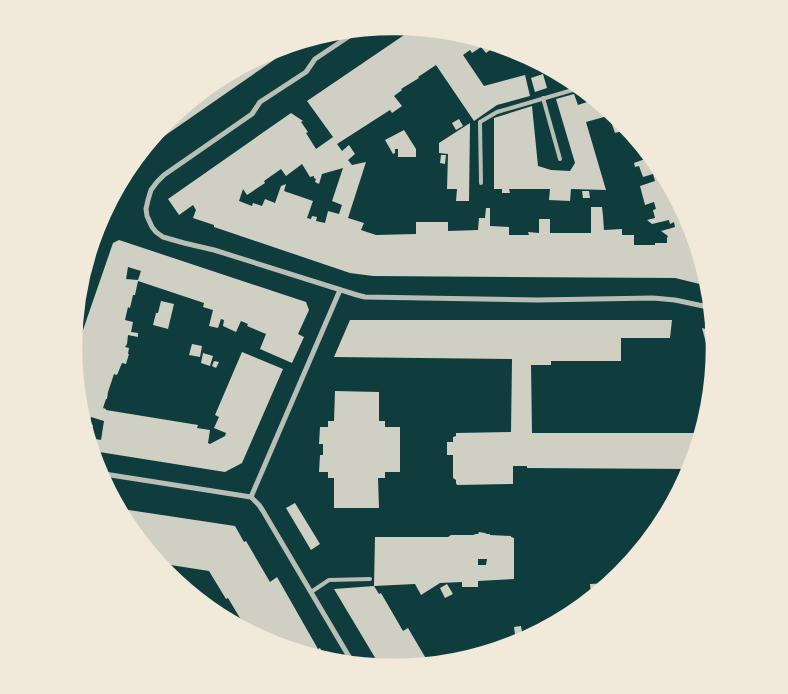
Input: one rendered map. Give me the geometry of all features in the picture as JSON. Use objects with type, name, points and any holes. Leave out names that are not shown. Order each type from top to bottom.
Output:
[{"type":"street","points":[[349,37],[316,60],[306,72],[260,102],[252,114],[164,175],[157,182],[151,190],[146,209],[150,222],[156,232],[163,237],[226,254],[365,297],[538,300],[653,298],[705,305]]},
{"type":"street","points":[[251,497],[340,290]]},
{"type":"street","points":[[108,475],[251,497],[259,505],[349,657]]},
{"type":"lane","points":[[480,183],[480,122],[497,112],[573,90]]},
{"type":"lane","points":[[543,98],[560,159]]},
{"type":"lane","points":[[311,592],[329,580],[370,579]]},
{"type":"building","points":[[406,34],[435,36],[492,49],[486,53],[481,47],[472,53],[470,50],[463,55],[484,86],[525,75],[530,96],[497,105],[474,121],[436,65],[418,77],[394,96],[402,106],[392,113],[390,110],[337,144],[342,151],[349,145],[355,154],[348,160],[352,165],[366,162],[348,218],[364,223],[361,230],[376,235],[416,234],[416,222],[448,222],[448,231],[478,230],[479,218],[485,218],[486,208],[490,208],[490,226],[509,227],[509,235],[529,235],[528,232],[539,233],[539,219],[550,219],[550,233],[591,233],[591,207],[602,207],[604,230],[622,229],[622,235],[634,235],[634,245],[667,243],[668,236],[661,231],[675,227],[674,222],[670,224],[669,220],[652,224],[647,220],[655,218],[653,210],[656,209],[654,202],[645,205],[640,186],[655,181],[653,174],[643,177],[639,166],[635,167],[634,163],[645,159],[675,208],[691,246],[701,284],[675,278],[373,276],[350,273],[214,227],[214,225],[193,218],[196,210],[193,205],[179,215],[168,199],[291,113],[303,121],[301,122],[308,132],[306,133],[316,149],[333,137],[307,101]],"holes":[[[302,164],[310,177],[314,176],[315,182],[319,184],[322,174],[343,168],[332,201],[342,205],[339,214],[328,211],[325,223],[316,221],[317,217],[307,218],[313,201],[284,191],[286,184],[281,186],[275,203],[265,199],[262,206],[253,203],[252,206],[239,201],[243,189],[247,195],[281,169],[286,176]]]},
{"type":"building","points":[[281,55],[157,141],[172,125],[203,98],[255,66]]},
{"type":"building","points":[[543,74],[547,88],[535,92],[531,78]]},
{"type":"building","points":[[574,94],[578,105],[589,101],[607,116],[586,122],[606,190],[571,189],[570,201],[549,200],[550,189],[509,189],[510,193],[502,193],[502,189],[494,189],[494,118],[532,106],[538,166],[551,170],[570,171],[575,163],[556,99]]},
{"type":"building","points":[[459,119],[463,126],[456,130],[452,123]]},
{"type":"building","points":[[610,120],[622,131],[615,133]]},
{"type":"building","points":[[470,123],[469,201],[456,201],[457,189],[447,189],[448,154],[439,153],[439,143]]},
{"type":"building","points":[[404,130],[416,149],[416,157],[398,157],[398,149],[395,149],[393,154],[385,140]]},
{"type":"building","points":[[441,155],[446,155],[445,164],[440,163]]},
{"type":"building","points":[[582,191],[589,191],[590,198],[583,198]]},
{"type":"building","points":[[119,240],[306,302],[309,310],[298,334],[304,337],[292,363],[260,349],[266,334],[247,326],[248,324],[241,321],[236,332],[223,326],[224,320],[221,319],[218,328],[209,326],[213,310],[203,307],[204,303],[138,281],[135,295],[133,295],[130,308],[128,307],[125,320],[133,322],[131,332],[138,333],[138,337],[128,335],[125,347],[129,348],[129,354],[126,364],[122,363],[117,375],[114,374],[103,408],[106,410],[198,425],[197,428],[210,430],[208,443],[210,444],[225,436],[226,433],[214,428],[219,417],[215,415],[242,352],[283,369],[242,463],[225,472],[99,452],[94,439],[101,440],[104,421],[91,417],[90,422],[83,388],[81,336],[113,243]],"holes":[[[128,267],[141,271],[138,280],[126,279]]]},
{"type":"building","points":[[161,301],[174,304],[168,329],[153,325]]},
{"type":"building","points":[[350,320],[672,320],[670,338],[621,338],[621,361],[551,361],[551,365],[531,365],[532,433],[696,433],[682,469],[527,468],[527,466],[513,466],[513,484],[457,485],[456,480],[453,478],[453,455],[447,455],[447,442],[453,442],[453,437],[456,436],[456,433],[511,432],[512,359],[334,357]]},
{"type":"building","points":[[702,328],[707,329],[707,346]]},
{"type":"building","points":[[192,344],[202,346],[200,357],[189,355]]},
{"type":"building","points":[[203,353],[213,356],[210,366],[201,363]]},
{"type":"building","points":[[214,361],[219,362],[216,368],[212,366]]},
{"type":"building","points":[[335,391],[379,392],[379,421],[385,421],[385,427],[400,427],[400,472],[385,472],[385,478],[378,478],[379,508],[334,508],[334,478],[328,478],[328,472],[319,472],[320,455],[323,455],[323,444],[319,444],[320,427],[328,427],[328,421],[334,421]]},
{"type":"building","points":[[295,503],[320,544],[311,550],[286,508]]},
{"type":"building","points":[[127,510],[235,526],[270,582],[277,577],[318,649],[320,648],[322,652],[293,644],[242,620],[209,571],[168,565],[145,538]]},
{"type":"building","points":[[479,532],[514,538],[514,579],[478,581],[478,587],[462,587],[462,582],[440,583],[421,595],[415,584],[374,586],[375,537],[448,537],[451,535],[478,534]],"holes":[[[478,559],[487,559],[486,565],[478,565]]]},
{"type":"building","points":[[600,583],[591,591],[590,584]]},
{"type":"building","points":[[447,584],[453,594],[445,598],[440,588]]},
{"type":"building","points":[[374,586],[379,594],[381,593],[403,631],[408,628],[426,659],[376,660],[334,589]]},
{"type":"building","points":[[521,626],[522,632],[525,631],[515,636],[514,627]]},
{"type":"tram line","points":[[91,265],[100,239]]}]
